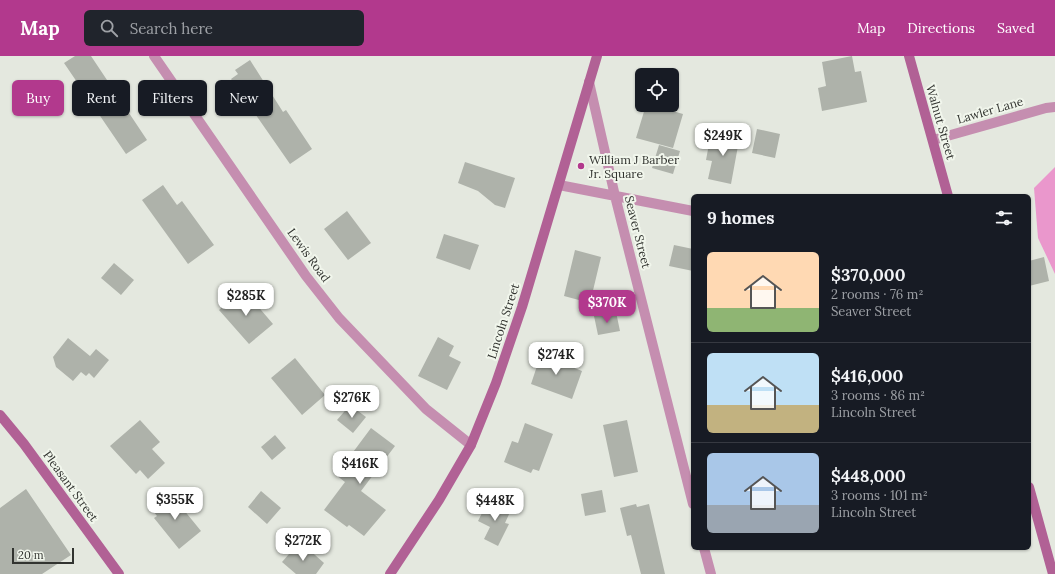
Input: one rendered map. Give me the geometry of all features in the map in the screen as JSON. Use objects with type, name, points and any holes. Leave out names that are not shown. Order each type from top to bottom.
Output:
[{"type":"street","name":"Lewis Road","points":[[154,56],[306,276],[339,318],[426,409],[471,445]]},
{"type":"street","name":"Lincoln Street","points":[[390,574],[439,500],[471,445],[496,383],[522,307],[597,56]]},
{"type":"street","name":"Walnut Street","points":[[909,56],[947,194]]},
{"type":"street","name":"Seaver Street","points":[[589,82],[615,196],[691,496]]},
{"type":"street","name":"Lawler Lane","points":[[933,140],[1046,108],[1055,107]]},
{"type":"street","points":[[559,185],[691,211]]},
{"type":"street","name":"Pleasant Street","points":[[0,415],[24,444],[119,574]]},
{"type":"street","points":[[1031,494],[1053,574]]},
{"type":"street","points":[[705,550],[711,574]]},
{"type":"shaded area","points":[[1055,167],[1055,274],[1038,238],[1034,188]]},
{"type":"building","points":[[75,56],[91,56],[107,80],[76,80],[64,63]]},
{"type":"building","points":[[852,56],[855,72],[861,71],[867,102],[822,111],[818,88],[826,86],[822,62]]},
{"type":"building","points":[[250,60],[263,80],[232,80],[231,79],[238,74],[235,70]]},
{"type":"building","points":[[273,96],[283,112],[286,110],[312,149],[290,164],[257,116],[273,116]]},
{"type":"building","points":[[644,112],[676,112],[683,114],[673,148],[636,138]]},
{"type":"building","points":[[130,114],[147,140],[126,154],[100,116],[130,116]]},
{"type":"building","points":[[757,129],[780,134],[775,158],[752,153]]},
{"type":"building","points":[[717,130],[740,135],[731,184],[708,179],[712,161],[706,160],[709,144],[714,145]]},
{"type":"building","points":[[659,145],[680,151],[673,174],[652,168]]},
{"type":"building","points":[[465,162],[515,178],[505,208],[495,205],[478,191],[458,183]]},
{"type":"building","points":[[163,185],[177,205],[182,201],[214,245],[188,264],[142,200]]},
{"type":"building","points":[[347,211],[371,243],[348,260],[324,229]]},
{"type":"building","points":[[444,234],[479,245],[470,270],[436,258]]},
{"type":"building","points":[[674,245],[691,249],[691,271],[669,266]]},
{"type":"building","points":[[575,250],[601,257],[590,303],[564,296]]},
{"type":"building","points":[[1044,257],[1049,281],[1031,286],[1031,260]]},
{"type":"building","points":[[114,263],[134,280],[121,295],[101,278]]},
{"type":"building","points":[[243,289],[273,324],[249,344],[219,310]]},
{"type":"building","points":[[616,312],[620,331],[598,335],[594,316]]},
{"type":"building","points":[[438,337],[454,346],[449,356],[461,362],[447,390],[418,376]]},
{"type":"building","points":[[68,338],[90,356],[96,349],[109,360],[94,378],[89,373],[86,376],[81,372],[73,381],[56,367],[53,357]]},
{"type":"building","points":[[542,351],[568,361],[567,365],[582,371],[572,399],[531,384]]},
{"type":"building","points":[[295,358],[325,395],[302,415],[271,378]]},
{"type":"building","points":[[350,405],[366,417],[353,433],[337,420]]},
{"type":"building","points":[[140,420],[160,442],[152,449],[165,463],[148,479],[140,470],[136,474],[110,446]]},
{"type":"building","points":[[627,420],[638,472],[614,477],[603,425]]},
{"type":"building","points":[[525,423],[553,434],[539,471],[533,469],[531,473],[504,462],[512,441],[518,443]]},
{"type":"building","points":[[371,428],[395,446],[361,491],[386,510],[364,536],[349,525],[347,527],[324,510],[345,482],[336,475]]},
{"type":"building","points":[[275,435],[286,448],[272,460],[261,447]]},
{"type":"building","points":[[26,489],[71,555],[42,574],[0,574],[0,508]]},
{"type":"building","points":[[602,490],[606,512],[585,516],[581,494]]},
{"type":"building","points":[[261,491],[281,508],[267,524],[248,507]]},
{"type":"building","points":[[170,493],[201,531],[179,549],[154,518],[157,516],[151,508]]},
{"type":"building","points":[[488,501],[510,512],[505,523],[509,524],[498,546],[484,539],[490,527],[478,521]]},
{"type":"building","points":[[636,504],[637,507],[649,504],[665,574],[641,574],[631,535],[627,536],[620,508]]},
{"type":"building","points":[[296,546],[303,551],[306,547],[324,563],[316,574],[296,574],[282,562]]},
{"type":"place","name":"William J Barber Jr. Square","points":[[581,166]]}]
